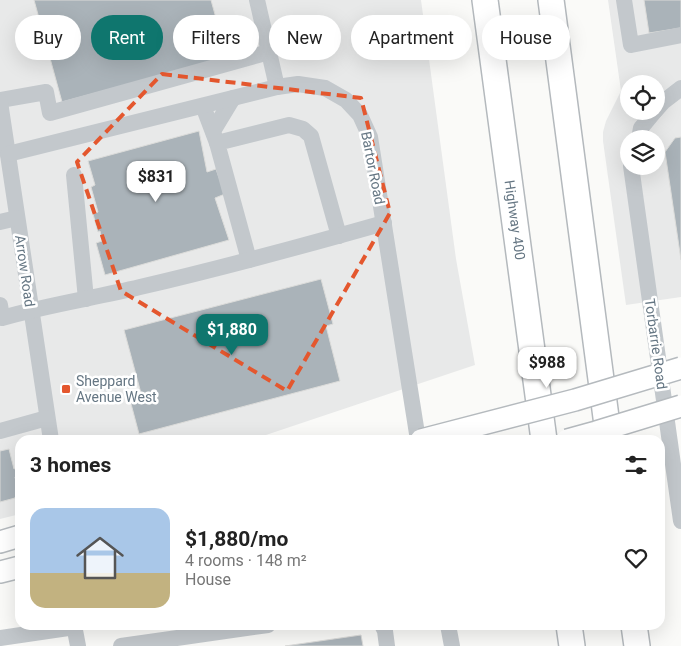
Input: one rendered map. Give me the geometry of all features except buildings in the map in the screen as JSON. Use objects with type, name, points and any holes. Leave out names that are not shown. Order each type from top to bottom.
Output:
[{"type":"highway","name":"Highway 400","points":[[485,0],[543,435]]},
{"type":"highway","points":[[550,0],[608,435]]},
{"type":"highway","points":[[570,630],[572,646]]},
{"type":"highway","points":[[635,630],[637,646]]},
{"type":"main road","points":[[439,435],[575,400],[681,368]]},
{"type":"main road","points":[[584,435],[681,406]]},
{"type":"main road","points":[[0,542],[15,538]]},
{"type":"main road","points":[[0,572],[15,568]]},
{"type":"street","points":[[0,101],[46,92],[50,113],[269,52],[257,0]]},
{"type":"street","points":[[624,0],[631,45],[681,35]]},
{"type":"street","points":[[271,60],[277,87]]},
{"type":"street","name":"Bartor Road","points":[[8,154],[277,87],[298,84],[326,88],[346,100],[360,115],[370,137],[419,435]]},
{"type":"street","points":[[665,102],[681,88]]},
{"type":"street","points":[[665,105],[681,97]]},
{"type":"street","points":[[215,137],[233,98]]},
{"type":"street","name":"Arrow Road","points":[[0,101],[50,435]]},
{"type":"street","points":[[203,106],[215,137],[250,260]]},
{"type":"street","points":[[640,130],[648,120]]},
{"type":"street","points":[[215,137],[289,126],[303,129],[311,136],[339,236]]},
{"type":"street","points":[[74,175],[86,299]]},
{"type":"street","name":"Torbarrie Road","points":[[633,175],[681,521]]},
{"type":"street","points":[[0,222],[17,218]]},
{"type":"street","points":[[1,314],[31,310],[141,287],[384,224]]},
{"type":"street","points":[[0,431],[47,418]]},
{"type":"street","points":[[0,638],[50,630]]},
{"type":"street","points":[[76,630],[78,646]]},
{"type":"street","points":[[121,646],[233,630]]},
{"type":"street","points":[[385,630],[387,646]]},
{"type":"street","points":[[449,630],[452,646]]},
{"type":"highlighted area","points":[[162,74],[361,98],[390,213],[287,391],[121,291],[77,162]]},
{"type":"shaded area","points":[[0,0],[421,0],[423,15],[351,15],[351,60],[429,60],[456,259],[475,365],[266,435],[15,435],[15,515],[0,519]]},
{"type":"shaded area","points":[[608,0],[681,0],[681,297],[626,305],[603,141],[606,121],[620,93],[620,120],[665,120],[665,75],[620,75],[620,84]]},
{"type":"place","name":"Sheppard Avenue West","points":[[66,389]]}]
